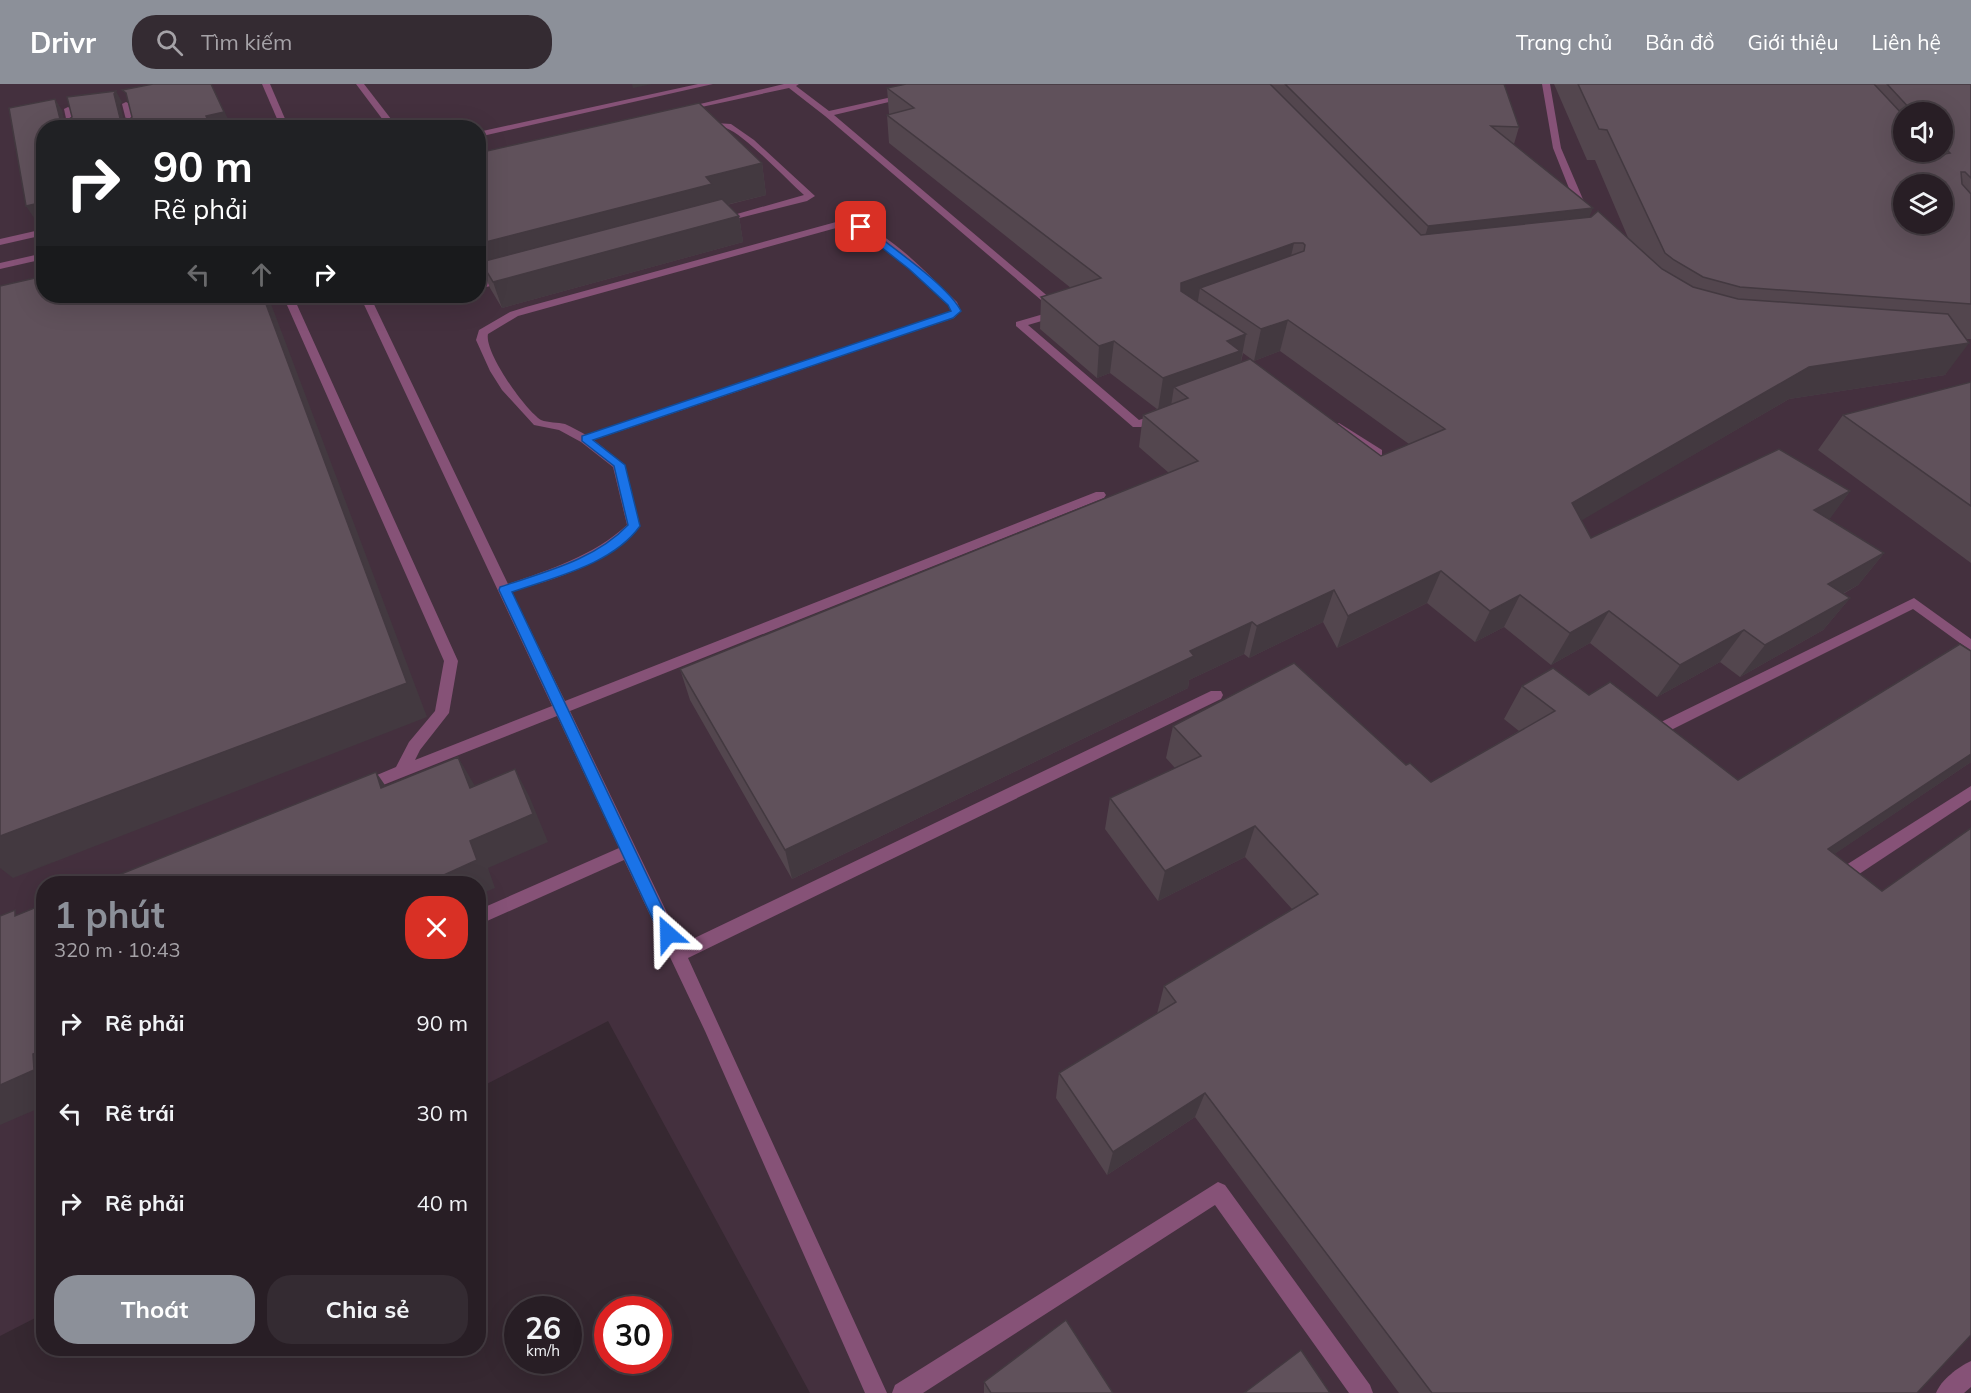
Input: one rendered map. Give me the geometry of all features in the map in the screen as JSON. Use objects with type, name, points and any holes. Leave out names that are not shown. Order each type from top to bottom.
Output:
[{"type":"street","points":[[266,84],[282,120]]},
{"type":"street","points":[[360,84],[388,120]]},
{"type":"street","points":[[486,133],[709,84]]},
{"type":"street","points":[[1546,84],[1557,148],[1587,222]]},
{"type":"street","points":[[670,112],[792,85],[1062,312],[1020,324],[1137,425],[1170,413]]},
{"type":"street","points":[[828,114],[920,92]]},
{"type":"street","points":[[126,104],[130,120]]},
{"type":"street","points":[[68,109],[70,120]]},
{"type":"street","points":[[695,126],[706,123],[728,126],[751,142],[810,196],[703,226]]},
{"type":"street","points":[[505,590],[583,562],[620,541],[634,526],[620,465],[585,439],[562,427],[538,423],[508,390],[495,371],[481,340],[483,332],[514,314],[530,309],[847,222],[855,223],[892,250],[952,304],[956,311],[950,316],[585,439]]},
{"type":"street","points":[[0,242],[36,234]]},
{"type":"street","points":[[0,266],[36,258]]},
{"type":"street","points":[[486,284],[512,278]]},
{"type":"street","points":[[291,303],[451,661],[442,713],[414,746],[402,771]]},
{"type":"street","points":[[368,303],[677,955],[876,1393]]},
{"type":"street","points":[[1332,421],[1377,453]]},
{"type":"street","points":[[348,793],[560,707],[1100,495]]},
{"type":"street","points":[[1666,726],[1914,603],[1971,646]]},
{"type":"street","points":[[677,955],[1216,695]]},
{"type":"street","points":[[1841,877],[1971,792]]},
{"type":"street","points":[[486,914],[628,851]]},
{"type":"street","points":[[903,1393],[1218,1192],[1362,1393]]},
{"type":"street","points":[[1947,1393],[1971,1372]]},
{"type":"shaded area","points":[[0,84],[1971,84],[1971,1393],[810,1393],[608,1021],[486,1084],[486,876],[36,876],[36,1318],[0,1336]]},
{"type":"building","points":[[153,84],[211,84],[224,112],[206,116],[208,120],[36,120],[36,204],[26,206],[9,108],[55,99],[60,119],[69,119],[72,117],[67,97],[116,91],[114,94],[120,118],[130,119],[132,117],[126,93],[122,90]]},
{"type":"building","points":[[906,84],[1270,84],[1421,235],[1591,217],[1598,211],[1662,269],[1693,287],[1738,299],[1948,314],[1969,343],[1809,367],[1572,503],[1591,538],[1779,449],[1850,491],[1814,510],[1884,553],[1828,584],[1850,598],[1765,645],[1744,630],[1680,665],[1609,611],[1570,633],[1520,595],[1490,611],[1441,571],[1348,616],[1334,590],[1257,626],[1252,622],[1190,651],[1194,656],[785,850],[680,669],[1198,461],[1143,415],[1188,398],[1174,387],[1250,359],[1381,456],[1445,429],[1288,320],[1261,329],[1200,288],[1304,251],[1303,243],[1294,243],[1181,283],[1181,291],[1246,334],[1227,341],[1240,351],[1163,378],[1114,341],[1099,346],[1041,297],[1101,278],[887,115],[914,108],[887,88]]},
{"type":"building","points":[[1285,84],[1504,84],[1519,127],[1491,126],[1593,208],[1428,226]]},
{"type":"building","points":[[1578,84],[1874,84],[1893,104],[1893,162],[1953,162],[1953,102],[1904,102],[1887,84],[1971,84],[1971,178],[1965,172],[1961,172],[1962,184],[1971,194],[1971,304],[1740,287],[1703,277],[1665,253],[1607,130],[1599,129]]},
{"type":"building","points":[[699,103],[762,163],[706,177],[712,184],[486,242],[486,151]]},
{"type":"building","points":[[722,199],[739,216],[493,282],[486,270],[486,261]]},
{"type":"building","points":[[36,278],[36,303],[266,303],[407,683],[0,836],[0,286]]},
{"type":"building","points":[[1971,382],[1971,506],[1843,415]]},
{"type":"building","points":[[1960,644],[1971,651],[1971,754],[1828,849],[1882,891],[1971,828],[1971,1335],[1917,1393],[1432,1393],[1205,1093],[1113,1152],[1059,1073],[1176,1002],[1164,986],[1318,894],[1255,826],[1165,871],[1110,798],[1201,756],[1173,726],[1294,663],[1406,765],[1410,763],[1431,782],[1555,711],[1522,686],[1553,668],[1589,695],[1610,682],[1738,780]]},
{"type":"building","points":[[458,757],[470,788],[515,769],[533,814],[470,841],[477,860],[442,876],[116,876],[376,772],[381,788]]},
{"type":"building","points":[[36,907],[36,1053],[33,1054],[34,1070],[0,1085],[0,916],[15,910],[15,916]]},
{"type":"building","points":[[1066,1320],[1113,1393],[991,1393],[984,1382]]},
{"type":"building","points":[[1301,1350],[1330,1393],[1244,1393]]},
{"type":"route","points":[[668,934],[505,590],[583,562],[620,541],[634,526],[632,509],[620,465],[597,445],[585,439],[950,316],[956,311],[952,304],[912,267],[861,227]]}]
